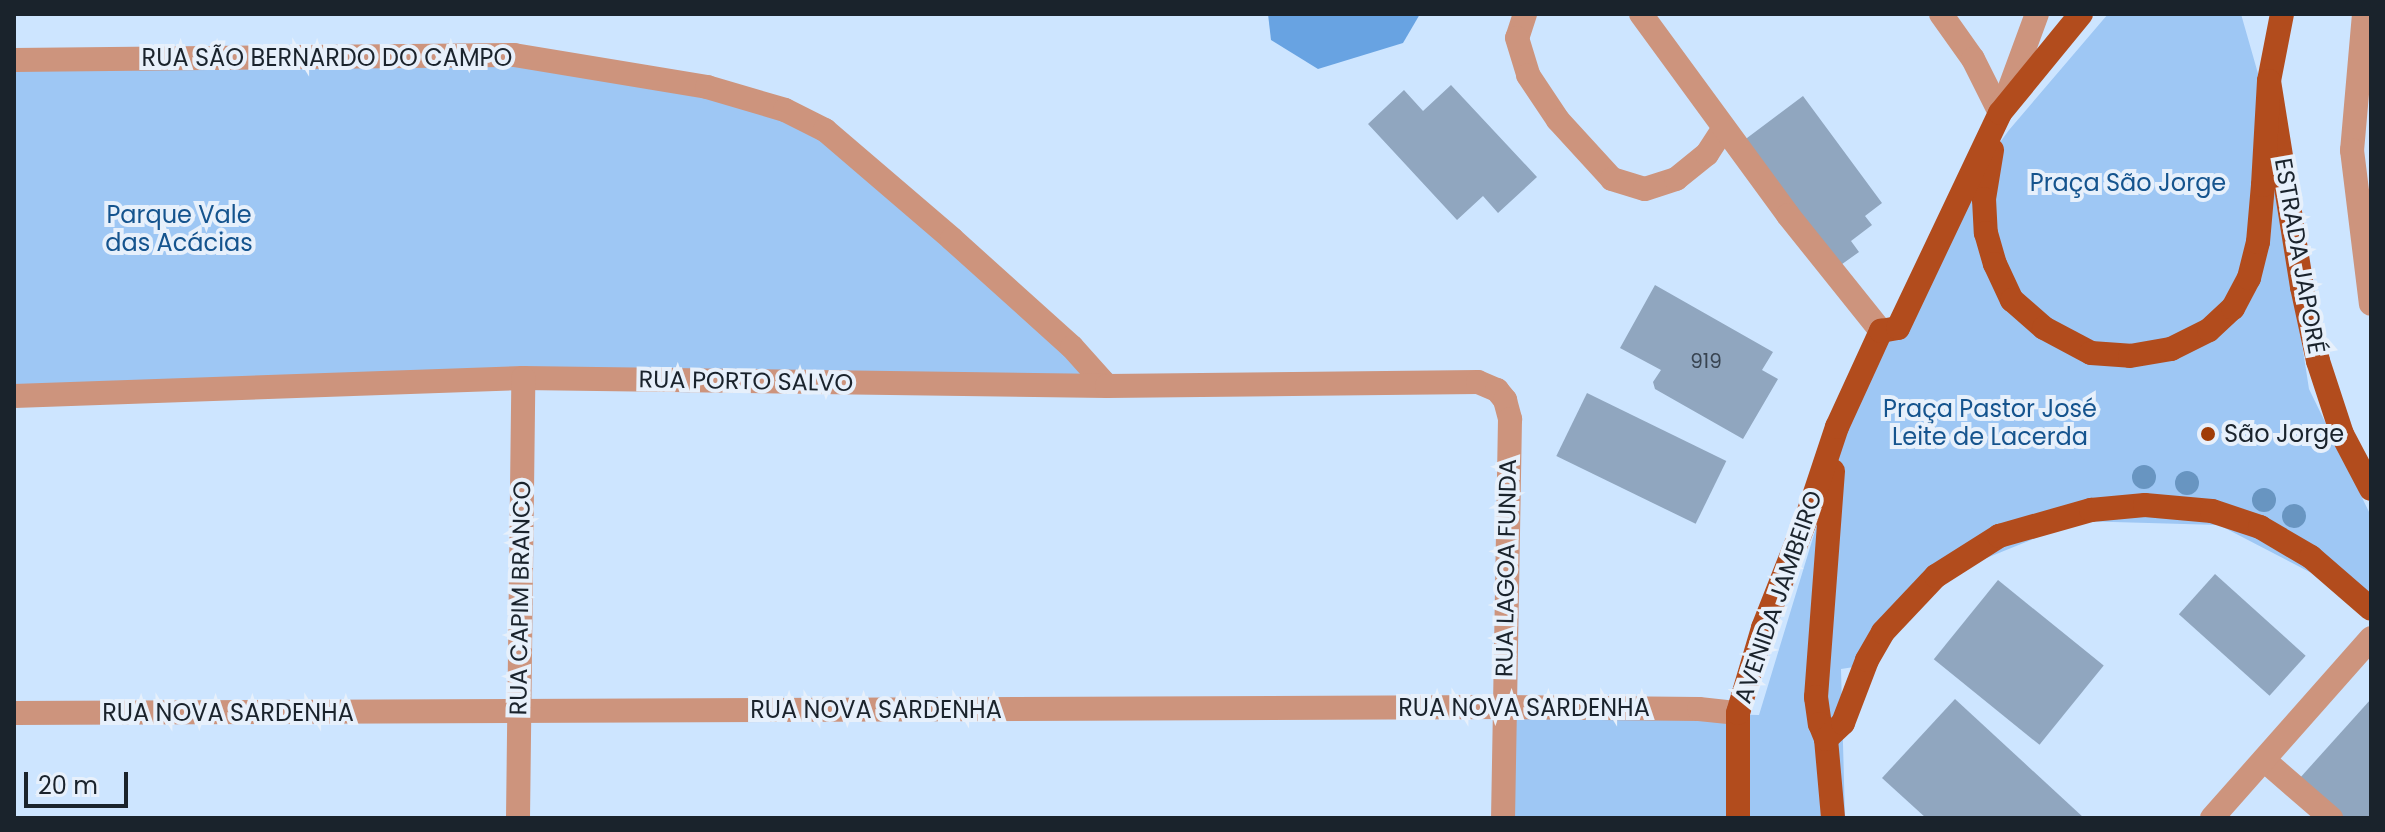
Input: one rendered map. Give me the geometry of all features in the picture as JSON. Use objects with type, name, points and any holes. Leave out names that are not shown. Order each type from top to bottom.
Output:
[{"type":"main road","points":[[1833,818],[1826,739],[1816,697],[1837,427],[1881,331],[1898,328],[2000,113],[2081,14]]},
{"type":"main road","name":"ESTRADA JAPORÉ","points":[[2279,19],[2269,81],[2318,361],[2342,434],[2371,489]]},
{"type":"main road","points":[[2000,113],[1984,199],[1986,233],[1995,264],[2012,300],[2044,328],[2091,353],[2130,356],[2171,349],[2209,330],[2233,308],[2249,278],[2261,214],[2269,81]]},
{"type":"main road","name":"AVENIDA JAMBEIRO","points":[[1738,818],[1738,713],[1763,628],[1808,514],[1837,427]]},
{"type":"main road","points":[[1826,739],[1843,723],[1867,660],[1883,632],[1936,576],[1999,536],[2091,510],[2145,505],[2212,511],[2260,527],[2311,557],[2371,609]]},
{"type":"street","points":[[1525,14],[1517,38],[1528,75],[1558,120],[1612,179],[1645,189],[1676,179],[1707,154],[1724,128]]},
{"type":"street","points":[[1641,14],[1788,215],[1881,331]]},
{"type":"street","points":[[1941,14],[1973,59],[2000,113]]},
{"type":"street","points":[[2000,113],[2037,14]]},
{"type":"street","points":[[2364,14],[2352,150],[2371,304]]},
{"type":"street","name":"RUA SÃO BERNARDO DO CAMPO","points":[[14,60],[514,55],[707,87],[785,110],[825,130],[1072,347],[1107,386]]},
{"type":"street","name":"RUA PORTO SALVO","points":[[14,396],[523,378],[1107,386],[1478,382]]},
{"type":"street","name":"RUA CAPIM BRANCO","points":[[518,818],[523,378]]},
{"type":"street","name":"RUA LAGOA FUNDA","points":[[1478,382],[1497,390],[1505,400],[1510,419],[1503,818]]},
{"type":"street","points":[[2212,818],[2371,638]]},
{"type":"street","name":"RUA NOVA SARDENHA","points":[[14,713],[1503,707],[1699,709],[1738,713]]},
{"type":"street","points":[[2264,760],[2331,818]]},
{"type":"green space","points":[[2108,14],[2241,14],[2263,91],[2309,389],[2371,516],[2371,604],[2219,525],[2078,521],[1952,572],[1867,665],[1841,669],[1845,818],[1501,818],[1501,710],[1759,715],[1847,426],[1962,194],[2009,130]]},
{"type":"green space","name":"Parque Vale das Acácias","points":[[510,60],[807,110],[1117,378],[14,396],[14,66]]},
{"type":"shaded area","points":[[1268,14],[1420,14],[1403,43],[1318,69],[1271,40]]},
{"type":"building","points":[[1451,85],[1537,177],[1498,213],[1483,196],[1457,220],[1368,124],[1404,90],[1423,111]]},
{"type":"building","points":[[1803,96],[1882,203],[1865,216],[1872,225],[1851,241],[1859,252],[1838,267],[1743,141]]},
{"type":"building","points":[[1655,285],[1773,352],[1762,370],[1778,379],[1743,439],[1655,389],[1653,382],[1661,370],[1620,348]]},
{"type":"building","points":[[1587,393],[1726,461],[1696,524],[1556,456]]},
{"type":"building","points":[[2215,574],[2306,656],[2270,696],[2179,614]]},
{"type":"building","points":[[1998,580],[2104,666],[2040,745],[1934,659]]},
{"type":"building","points":[[1955,699],[2084,818],[1926,818],[1882,778]]},
{"type":"building","points":[[2371,699],[2371,818],[2343,818],[2299,779]]},
{"type":"place","name":"São Jorge","points":[[2208,434]]},
{"type":"park label","name":"Praça São Jorge","points":[[2128,183]]},
{"type":"park label","name":"Praça Pastor José Leite de Lacerda","points":[[1990,423]]}]
